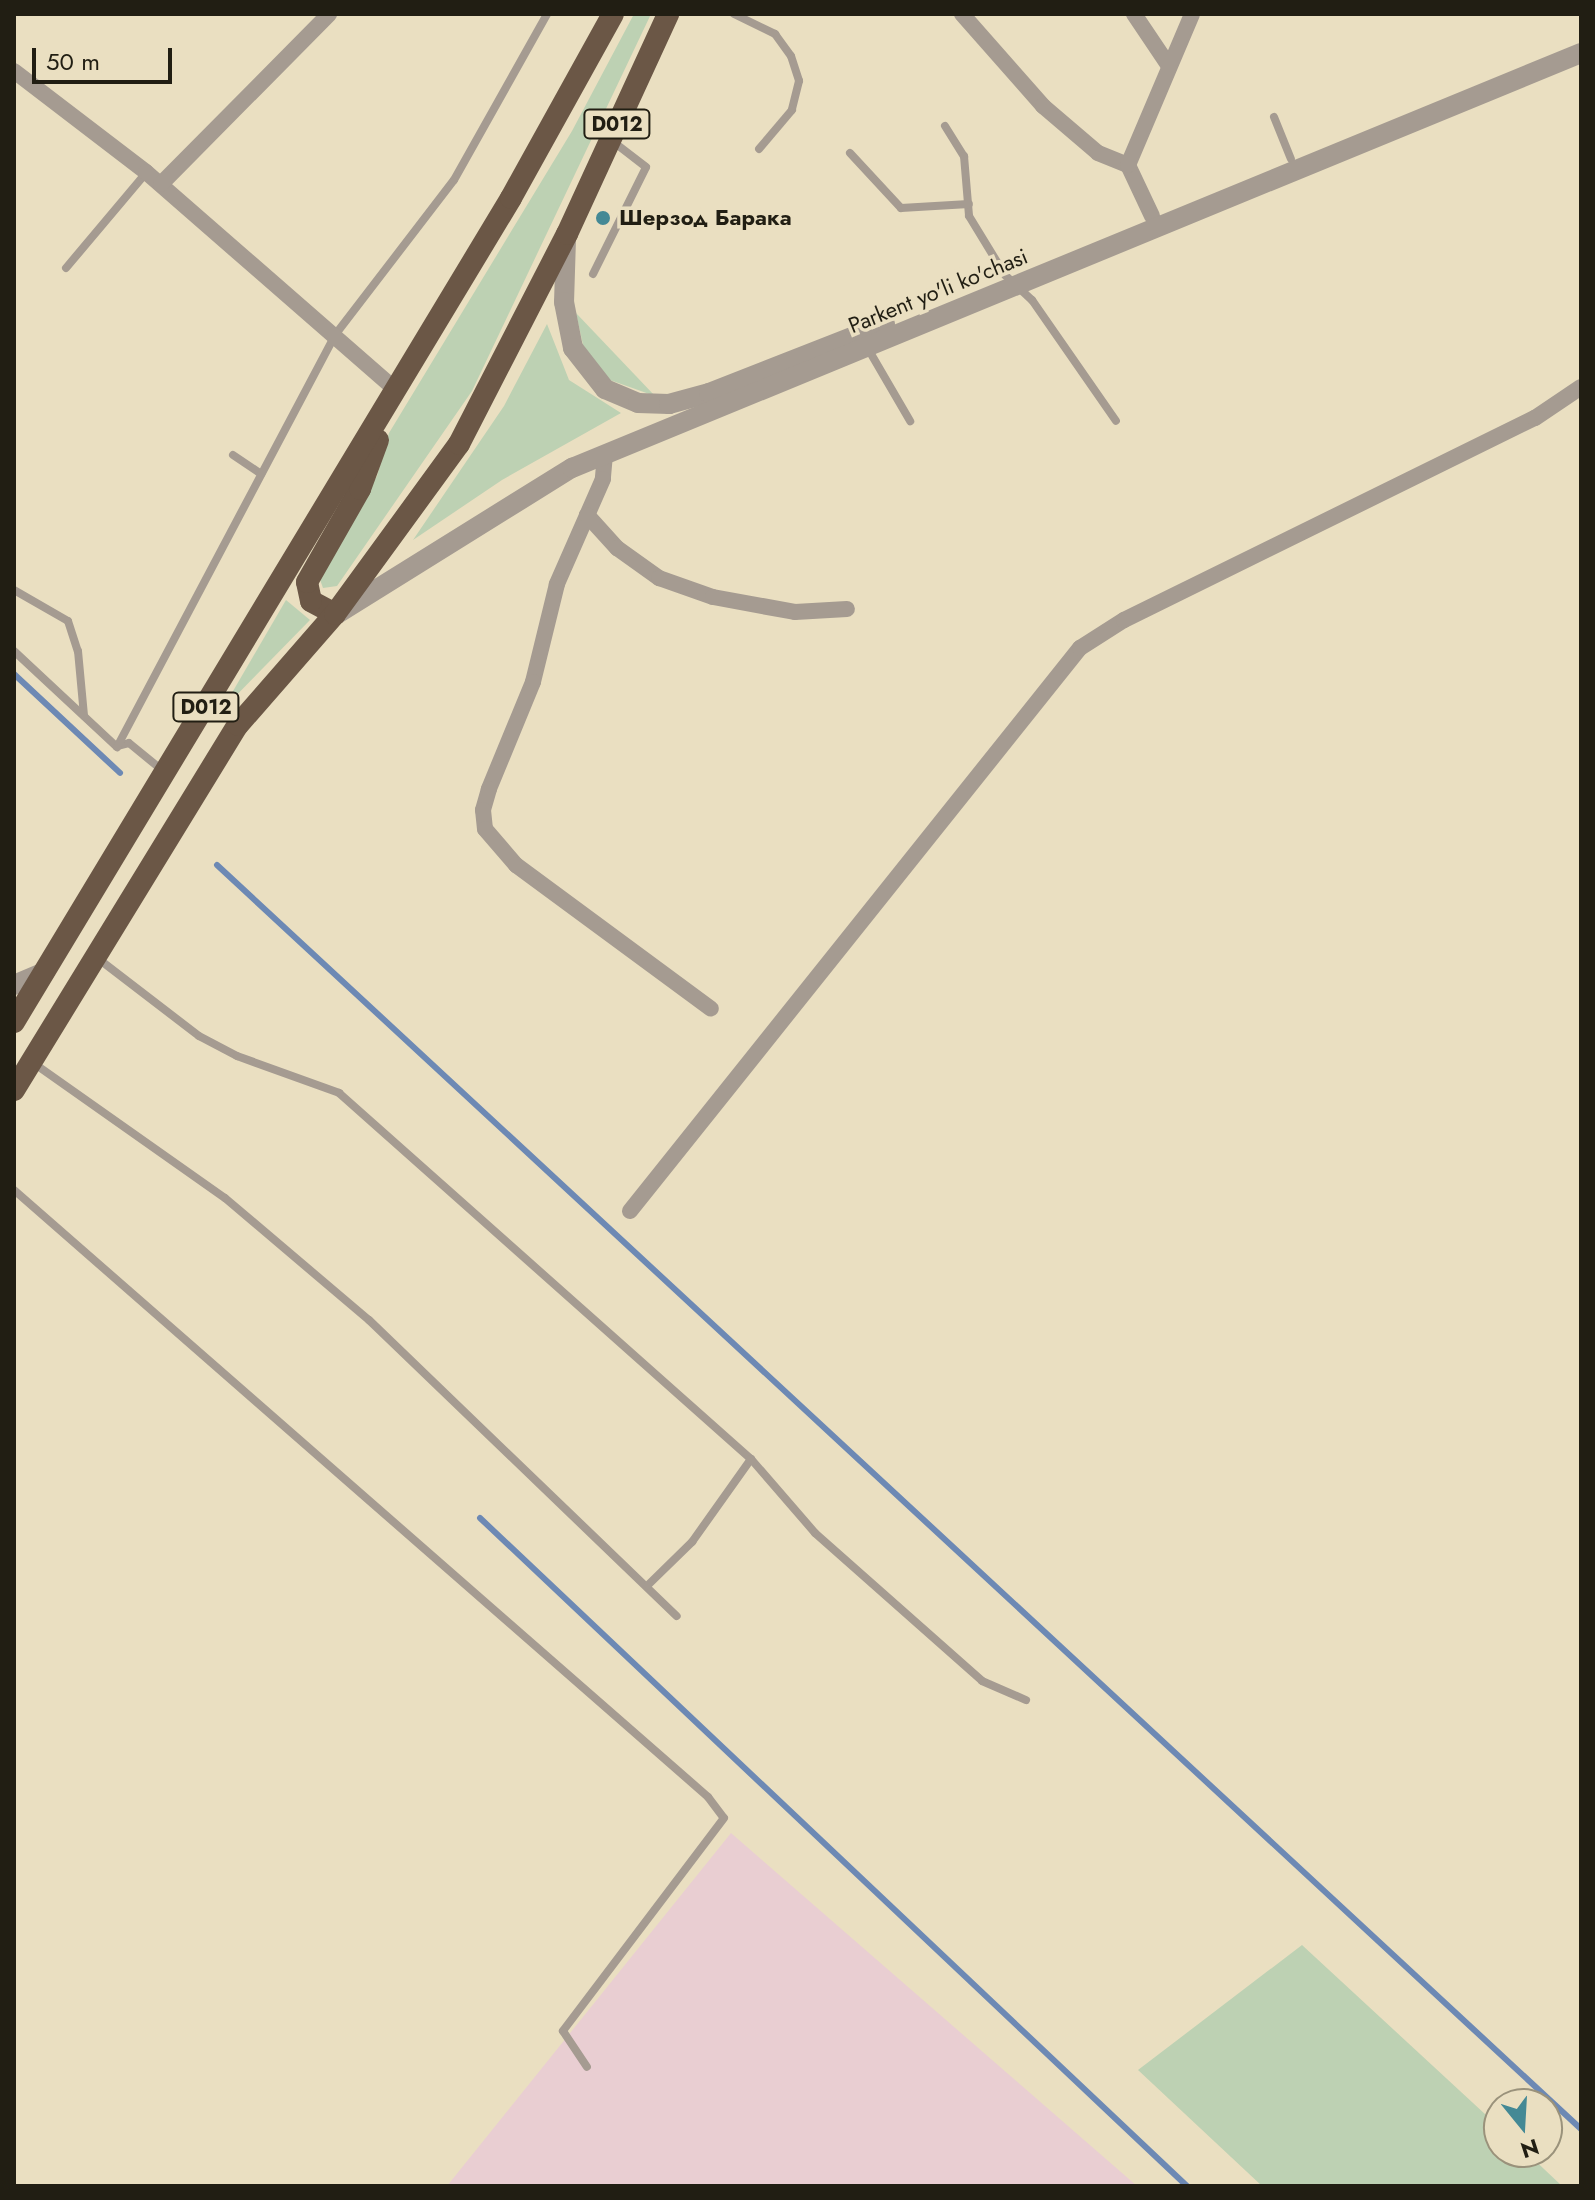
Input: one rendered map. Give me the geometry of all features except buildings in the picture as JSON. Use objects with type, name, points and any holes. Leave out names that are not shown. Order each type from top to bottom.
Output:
[{"type":"highway","name":"D012","points":[[14,1022],[396,390],[613,14]]},
{"type":"highway","name":"D012","points":[[14,1090],[238,725],[335,614],[459,444],[567,234],[668,14]]},
{"type":"highway","points":[[335,614],[311,601],[307,582],[360,489],[396,390]]},
{"type":"street","points":[[161,184],[329,14]]},
{"type":"street","points":[[962,14],[1043,106],[1098,153],[1128,165],[1152,216]]},
{"type":"street","points":[[1134,14],[1169,66]]},
{"type":"street","points":[[1128,165],[1192,14]]},
{"type":"street","name":"Parkent yo'li ko'chasi","points":[[335,614],[539,484],[866,346],[1152,216],[1581,40]]},
{"type":"street","name":"Parkent yo'li ko'chasi","points":[[567,234],[564,302],[569,335],[581,365],[605,389],[655,405],[754,376],[1010,280],[1581,53]]},
{"type":"street","points":[[14,71],[161,184],[396,390]]},
{"type":"street","points":[[630,1211],[1080,648],[1124,620],[1535,418],[1581,387]]},
{"type":"street","points":[[605,454],[603,479],[557,584],[533,682],[489,789],[483,810],[485,829],[516,865],[711,1009]]},
{"type":"street","points":[[587,515],[617,548],[659,578],[713,597],[795,612],[847,609]]},
{"type":"street","points":[[14,985],[45,972]]},
{"type":"lane","points":[[117,747],[335,335],[454,180],[547,14]]},
{"type":"lane","points":[[734,14],[775,34],[791,56],[799,81],[792,110],[759,149]]},
{"type":"lane","points":[[1274,117],[1291,159]]},
{"type":"lane","points":[[945,126],[964,156],[969,216],[1010,280],[1032,300],[1116,421]]},
{"type":"lane","points":[[593,274],[646,167],[610,140]]},
{"type":"lane","points":[[850,153],[901,208],[969,204]]},
{"type":"lane","points":[[66,268],[146,172]]},
{"type":"lane","points":[[866,346],[910,421]]},
{"type":"lane","points":[[233,455],[261,474]]},
{"type":"lane","points":[[14,590],[68,621],[78,651],[84,716]]},
{"type":"lane","points":[[14,651],[117,747]]},
{"type":"lane","points":[[117,747],[129,743],[166,773]]},
{"type":"lane","points":[[95,957],[199,1036],[237,1056],[339,1093],[751,1459],[815,1533],[982,1681],[1026,1700]]},
{"type":"lane","points":[[32,1062],[249,1218],[369,1320],[677,1616]]},
{"type":"lane","points":[[14,1190],[708,1797],[724,1818],[563,2031],[587,2067]]},
{"type":"lane","points":[[648,1585],[692,1542],[751,1459]]},
{"type":"shaded area","points":[[731,1833],[1137,2186],[447,2186]]},
{"type":"green space","points":[[634,14],[651,14],[472,391],[337,586],[323,588],[318,574],[377,476],[389,433],[572,131]]},
{"type":"green space","points":[[576,313],[655,396],[607,379],[583,345]]},
{"type":"green space","points":[[547,324],[569,380],[621,413],[502,480],[413,540],[504,406]]},
{"type":"green space","points":[[286,600],[310,620],[222,710]]},
{"type":"green space","points":[[1302,1945],[1483,2112],[1483,2168],[1543,2168],[1562,2186],[1262,2186],[1138,2070]]},
{"type":"waterway","points":[[14,674],[120,773]]},
{"type":"waterway","points":[[217,865],[1581,2129]]},
{"type":"waterway","points":[[480,1518],[1187,2186]]},
{"type":"place","name":"Шерзод Барака","points":[[603,218]]}]
